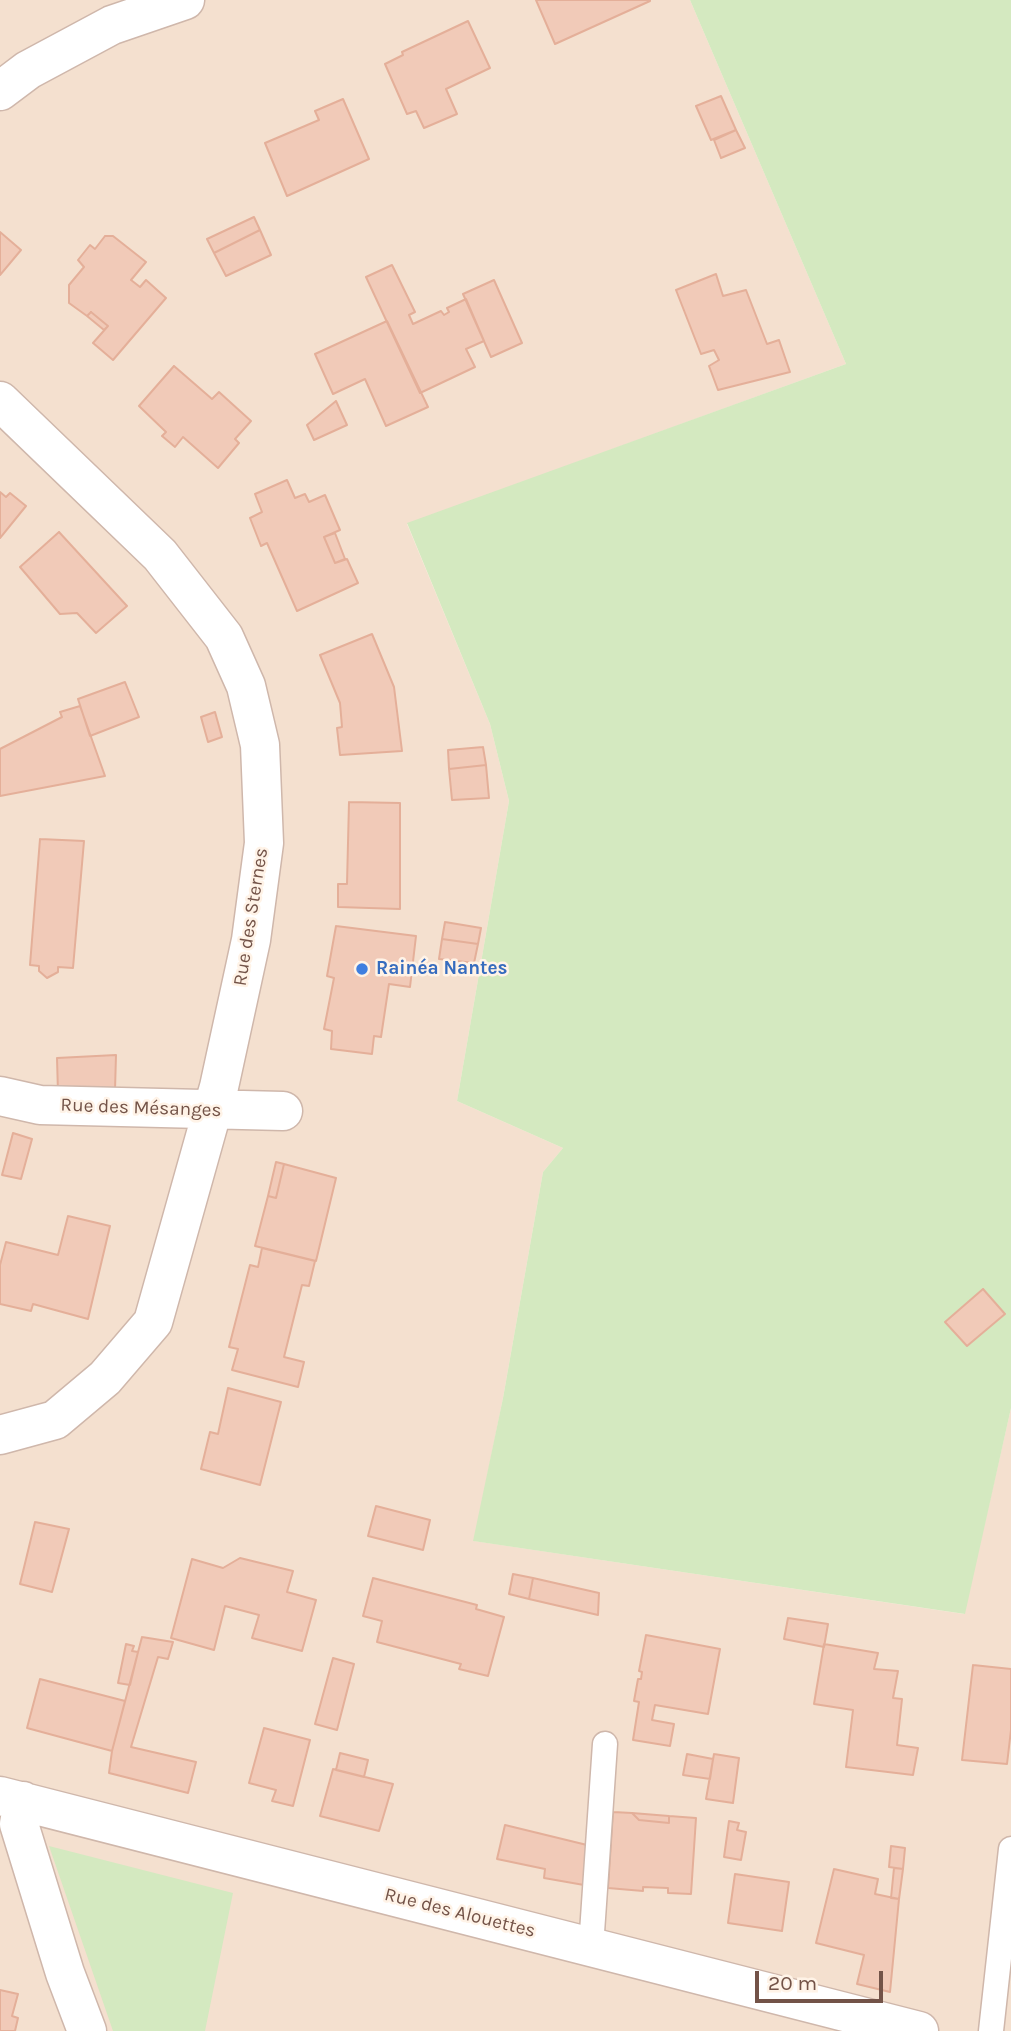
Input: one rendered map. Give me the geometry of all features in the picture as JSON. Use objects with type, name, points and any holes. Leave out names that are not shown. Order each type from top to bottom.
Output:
[{"type":"street","points":[[0,91],[29,70],[112,24],[185,0]]},
{"type":"street","name":"Rue des Sternes","points":[[0,401],[160,555],[224,638],[246,686],[260,745],[264,843],[251,940],[212,1111],[153,1322],[105,1378],[55,1420],[0,1435]]},
{"type":"street","name":"Rue des Mésanges","points":[[0,1097],[40,1105],[283,1111]]},
{"type":"street","points":[[11,1799],[65,1973],[87,2031]]},
{"type":"street","name":"Rue des Alouettes","points":[[11,1799],[591,1947],[864,2024],[919,2031]]},
{"type":"lane","points":[[591,1947],[605,1744]]},
{"type":"lane","points":[[991,2031],[1011,1849]]},
{"type":"shaded area","points":[[0,0],[690,0],[846,364],[407,524],[490,724],[509,801],[457,1101],[563,1148],[543,1172],[503,1398],[474,1541],[964,1614],[1011,1408],[1011,2031],[0,2031]]},
{"type":"green space","points":[[690,0],[1011,0],[1011,1408],[965,1614],[473,1541],[503,1398],[543,1172],[563,1148],[457,1101],[509,801],[490,724],[407,523],[846,364]]},
{"type":"green space","points":[[49,1846],[233,1893],[205,2031],[113,2031]]},
{"type":"building","points":[[536,0],[650,0],[650,1],[555,44]]},
{"type":"building","points":[[468,21],[490,68],[446,89],[457,114],[424,128],[416,111],[407,114],[385,64],[403,55],[402,52]]},
{"type":"building","points":[[721,96],[736,130],[711,140],[696,106]]},
{"type":"building","points":[[343,99],[369,159],[287,196],[265,143],[319,120],[315,111]]},
{"type":"building","points":[[736,130],[745,148],[721,158],[714,140]]},
{"type":"building","points":[[254,217],[260,230],[214,253],[207,239]]},
{"type":"building","points":[[260,230],[271,255],[226,276],[214,253]]},
{"type":"building","points":[[0,232],[21,250],[0,275]]},
{"type":"building","points":[[105,236],[113,236],[146,262],[131,280],[140,287],[146,280],[166,298],[113,360],[93,343],[108,326],[91,312],[87,316],[69,303],[69,285],[84,267],[78,260],[90,245],[95,249]]},
{"type":"building","points":[[392,265],[415,312],[409,315],[413,324],[441,311],[444,315],[449,312],[447,308],[466,299],[484,341],[466,349],[475,367],[420,393],[366,277]]},
{"type":"building","points":[[716,274],[723,296],[746,290],[767,344],[779,340],[790,372],[718,390],[709,366],[719,360],[714,350],[701,354],[676,290]]},
{"type":"building","points":[[494,280],[522,343],[491,357],[463,294]]},
{"type":"building","points":[[91,312],[108,326],[104,330],[87,316]]},
{"type":"building","points":[[387,321],[428,407],[386,426],[365,379],[333,394],[315,354]]},
{"type":"building","points":[[174,366],[212,399],[219,392],[251,421],[235,439],[239,443],[218,468],[183,437],[175,447],[162,436],[166,432],[139,406]]},
{"type":"building","points":[[336,401],[347,425],[314,440],[307,425]]},
{"type":"building","points":[[287,480],[295,498],[305,494],[309,502],[325,495],[340,530],[324,537],[335,563],[347,559],[358,583],[297,611],[267,543],[261,546],[250,518],[262,512],[255,494]]},
{"type":"building","points":[[0,492],[6,497],[10,493],[26,506],[0,538]]},
{"type":"building","points":[[59,532],[127,606],[96,633],[77,613],[60,614],[20,567]]},
{"type":"building","points":[[335,533],[345,559],[335,563],[324,537]]},
{"type":"building","points":[[372,634],[394,687],[402,751],[340,755],[337,728],[342,727],[340,703],[320,655]]},
{"type":"building","points":[[125,682],[139,717],[90,736],[78,699]]},
{"type":"building","points":[[80,706],[105,776],[0,796],[0,749],[62,717],[60,712]]},
{"type":"building","points":[[215,712],[222,737],[208,742],[201,717]]},
{"type":"building","points":[[483,747],[486,765],[449,769],[448,750]]},
{"type":"building","points":[[486,765],[489,798],[452,800],[449,769]]},
{"type":"building","points":[[349,802],[400,803],[400,909],[338,907],[338,884],[347,884]]},
{"type":"building","points":[[40,839],[84,841],[73,968],[58,967],[58,972],[47,978],[39,971],[39,966],[30,965]]},
{"type":"building","points":[[445,922],[481,928],[478,944],[442,939]]},
{"type":"building","points":[[336,926],[416,936],[410,987],[389,984],[381,1037],[374,1036],[372,1054],[331,1049],[332,1031],[324,1029],[334,978],[327,976]]},
{"type":"building","points":[[442,939],[478,944],[474,963],[439,959]]},
{"type":"building","points":[[116,1055],[115,1090],[58,1093],[57,1058]]},
{"type":"building","points":[[13,1133],[32,1139],[21,1179],[2,1175]]},
{"type":"building","points":[[276,1162],[284,1164],[276,1198],[268,1196]]},
{"type":"building","points":[[284,1164],[336,1178],[316,1261],[255,1246],[268,1196],[276,1198]]},
{"type":"building","points":[[68,1216],[110,1226],[88,1319],[33,1304],[31,1311],[0,1304],[0,1265],[6,1242],[58,1255]]},
{"type":"building","points":[[262,1248],[315,1261],[309,1286],[302,1285],[284,1357],[304,1362],[298,1387],[232,1370],[238,1349],[229,1347],[250,1265],[258,1267]]},
{"type":"building","points":[[983,1289],[1005,1314],[967,1346],[945,1322]]},
{"type":"building","points":[[228,1388],[281,1402],[260,1485],[201,1469],[210,1432],[218,1434]]},
{"type":"building","points":[[376,1506],[430,1520],[423,1550],[368,1536]]},
{"type":"building","points":[[35,1522],[69,1529],[52,1592],[20,1584]]},
{"type":"building","points":[[240,1558],[293,1571],[287,1592],[316,1600],[302,1651],[252,1638],[259,1615],[225,1606],[214,1650],[171,1638],[192,1559],[223,1568]]},
{"type":"building","points":[[513,1574],[533,1578],[529,1599],[509,1594]]},
{"type":"building","points":[[373,1578],[477,1605],[476,1609],[504,1617],[488,1676],[459,1669],[461,1664],[377,1642],[382,1621],[363,1616]]},
{"type":"building","points":[[533,1578],[599,1593],[598,1615],[529,1599]]},
{"type":"building","points":[[788,1618],[828,1624],[824,1647],[784,1639]]},
{"type":"building","points":[[646,1635],[720,1649],[708,1714],[655,1705],[652,1720],[674,1724],[670,1746],[633,1740],[639,1702],[634,1701],[638,1679],[641,1679],[642,1672],[639,1671]]},
{"type":"building","points":[[142,1637],[173,1642],[168,1659],[158,1657],[131,1747],[196,1762],[188,1793],[109,1773],[112,1751]]},
{"type":"building","points":[[126,1644],[134,1646],[132,1651],[138,1652],[130,1685],[118,1683]]},
{"type":"building","points":[[824,1644],[878,1653],[874,1669],[898,1671],[893,1698],[902,1699],[897,1745],[918,1748],[913,1775],[846,1767],[853,1710],[814,1704]]},
{"type":"building","points":[[333,1658],[354,1664],[337,1730],[315,1724]]},
{"type":"building","points":[[973,1665],[1011,1669],[1011,1730],[1007,1764],[962,1760]]},
{"type":"building","points":[[40,1679],[125,1701],[112,1751],[27,1728]]},
{"type":"building","points":[[264,1728],[310,1740],[293,1806],[272,1801],[276,1790],[249,1783]]},
{"type":"building","points":[[340,1753],[368,1760],[364,1777],[336,1770]]},
{"type":"building","points":[[687,1754],[713,1759],[710,1779],[683,1775]]},
{"type":"building","points":[[714,1754],[739,1758],[733,1803],[706,1799]]},
{"type":"building","points":[[333,1769],[393,1784],[379,1831],[320,1816]]},
{"type":"building","points":[[613,1812],[632,1813],[639,1820],[669,1823],[669,1816],[696,1818],[691,1894],[668,1893],[668,1888],[643,1887],[643,1891],[608,1888]]},
{"type":"building","points":[[632,1813],[669,1816],[669,1823],[639,1820]]},
{"type":"building","points":[[729,1821],[739,1823],[737,1830],[746,1832],[741,1860],[724,1857]]},
{"type":"building","points":[[505,1825],[587,1845],[584,1885],[544,1878],[545,1869],[497,1859]]},
{"type":"building","points":[[891,1846],[905,1848],[903,1869],[889,1867]]},
{"type":"building","points":[[894,1868],[903,1869],[899,1899],[891,1898]]},
{"type":"building","points":[[834,1869],[878,1879],[875,1894],[899,1899],[890,1992],[857,1984],[864,1955],[816,1943]]},
{"type":"building","points":[[735,1874],[789,1882],[782,1931],[728,1923]]},
{"type":"building","points":[[0,1990],[18,1994],[12,2016],[18,2018],[15,2031],[0,2031]]},
{"type":"place","name":"Rainéa Nantes","points":[[362,969]]}]
